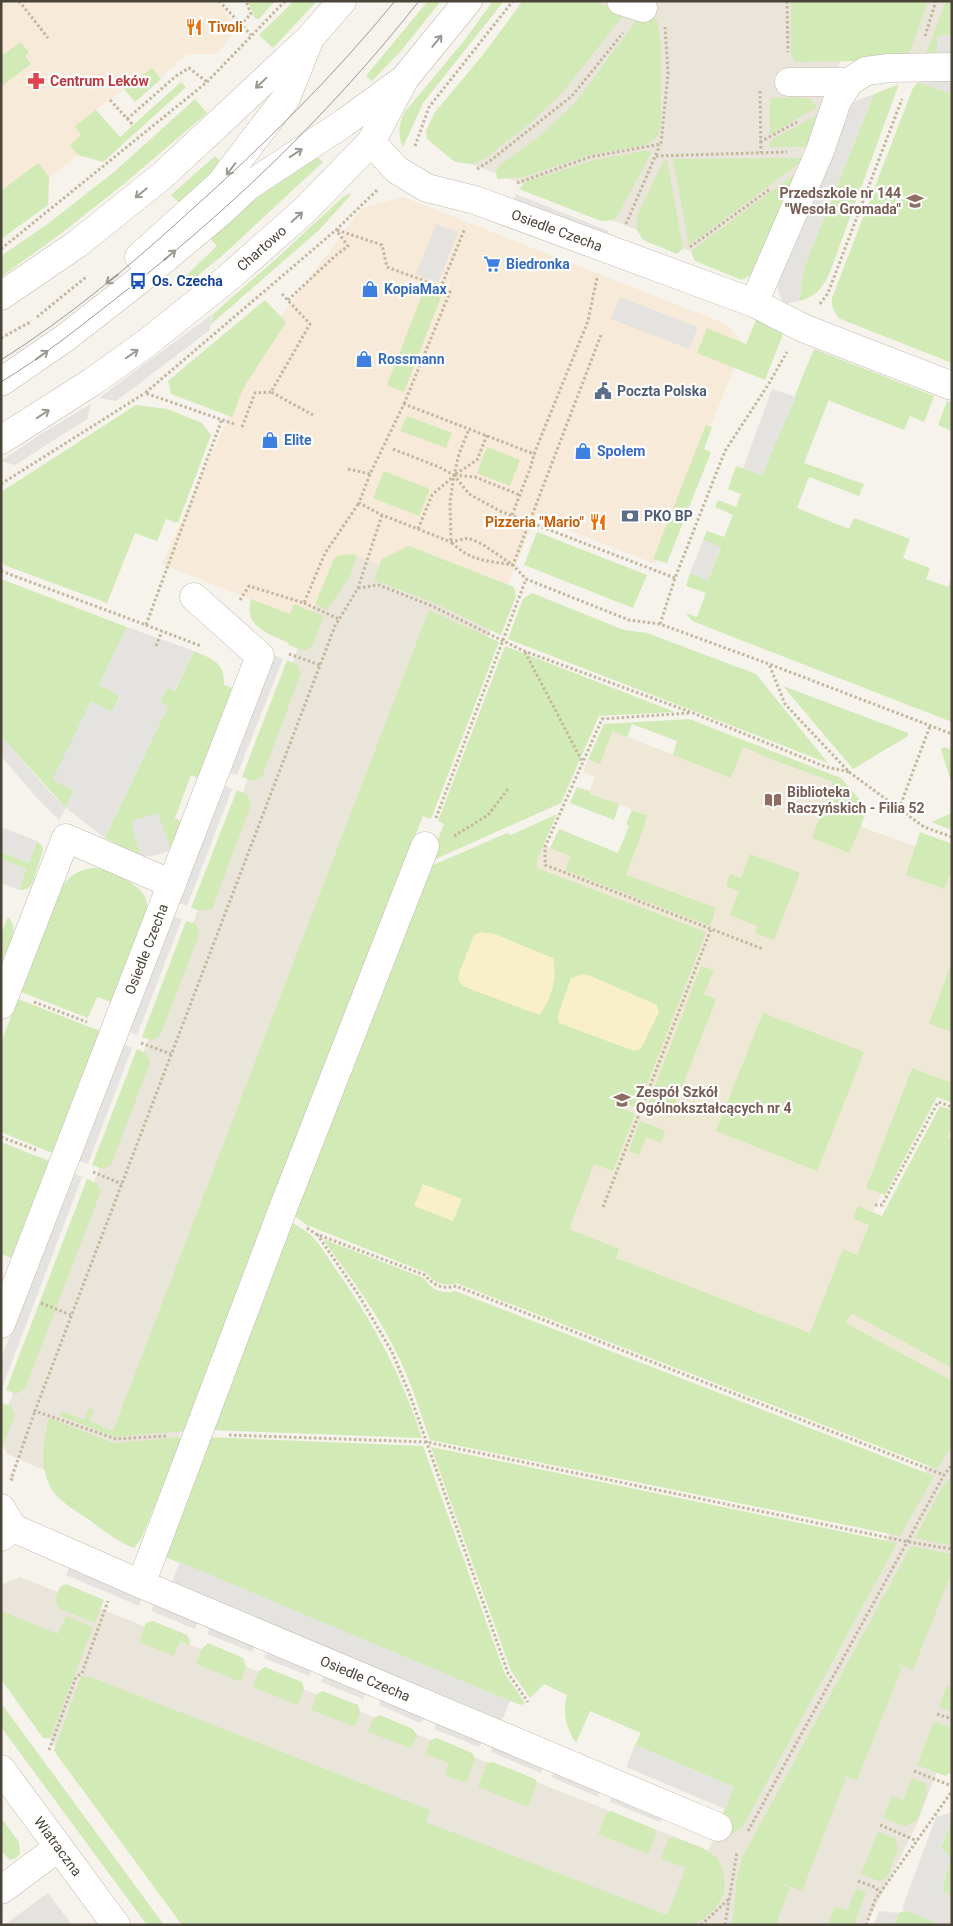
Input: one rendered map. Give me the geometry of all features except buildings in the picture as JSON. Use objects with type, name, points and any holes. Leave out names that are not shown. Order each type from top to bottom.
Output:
[{"type":"street","points":[[1,296],[77,244],[163,175],[310,38],[342,1]]},
{"type":"street","name":"Chartowo","points":[[1,440],[137,350],[228,278],[305,210],[371,142],[405,78],[468,1]]},
{"type":"street","points":[[1,360],[48,328],[129,266],[219,185],[286,98],[310,38]]},
{"type":"street","points":[[754,303],[820,151],[837,101],[849,82],[866,71],[890,68],[952,67]]},
{"type":"street","points":[[1,382],[65,338],[138,282],[223,210],[248,186],[344,123],[405,78]]},
{"type":"street","points":[[789,82],[849,82]]},
{"type":"street","name":"Osiedle Czecha","points":[[371,142],[397,170],[427,188],[475,200],[606,261],[662,269],[754,303],[803,328],[952,386]]},
{"type":"street","name":"Osiedle Czecha","points":[[1,1324],[260,656],[194,597]]},
{"type":"street","points":[[1,1005],[66,838],[172,884]]},
{"type":"street","points":[[140,1584],[282,1211],[425,846]]},
{"type":"street","name":"Osiedle Czecha","points":[[5,1525],[140,1584],[718,1827]]},
{"type":"street","name":"Wiatraczna","points":[[1,1769],[116,1925]]},
{"type":"street","points":[[1,1890],[59,1847]]},
{"type":"path","points":[[19,1],[48,38]]},
{"type":"path","points":[[219,1],[251,35]]},
{"type":"path","points":[[240,25],[251,14],[246,1]]},
{"type":"path","points":[[1,249],[207,82],[285,1]]},
{"type":"path","points":[[660,624],[675,578],[725,451],[803,328],[828,293],[900,103],[916,68],[936,1]]},
{"type":"path","points":[[468,168],[477,169],[491,160],[572,96],[643,10],[668,73],[660,144],[606,261],[588,321],[534,454],[532,466],[512,515]]},
{"type":"path","points":[[127,119],[176,76],[189,68],[207,82]]},
{"type":"path","points":[[110,100],[133,125]]},
{"type":"path","points":[[441,287],[475,200],[524,180],[590,157],[660,144]]},
{"type":"path","points":[[415,147],[422,151]]},
{"type":"path","points":[[656,156],[820,151]]},
{"type":"path","points":[[662,269],[772,187]]},
{"type":"path","points":[[288,300],[334,256],[348,246],[336,230],[382,245],[387,266],[450,292],[404,404],[370,474],[359,503],[325,553],[304,603]]},
{"type":"path","points":[[1,338],[34,320],[94,271]]},
{"type":"path","points":[[271,392],[310,324],[282,294]]},
{"type":"path","points":[[513,565],[601,335]]},
{"type":"path","points":[[242,428],[255,393],[271,392],[313,415]]},
{"type":"path","points":[[1,484],[145,393]]},
{"type":"path","points":[[404,404],[534,454]]},
{"type":"path","points":[[146,625],[222,420]]},
{"type":"path","points":[[451,542],[450,502],[454,475],[459,454],[469,429]]},
{"type":"path","points":[[418,529],[432,495],[454,475],[477,460],[487,436]]},
{"type":"path","points":[[392,449],[454,475],[475,477],[520,495]]},
{"type":"path","points":[[348,469],[370,474]]},
{"type":"path","points":[[454,475],[468,494],[512,515],[675,578]]},
{"type":"path","points":[[359,503],[382,515],[451,542],[464,554],[513,565]]},
{"type":"path","points":[[382,515],[358,588],[339,619],[316,674],[35,1411],[116,1439],[197,1434],[426,1442],[909,1542],[952,1549]]},
{"type":"path","points":[[451,542],[468,538],[482,544],[513,565],[526,579],[629,620],[660,624],[952,734]]},
{"type":"path","points":[[1,571],[207,649]]},
{"type":"path","points":[[425,846],[526,579]]},
{"type":"path","points":[[358,588],[379,585],[432,606],[524,651],[692,712],[826,767],[849,772]]},
{"type":"path","points":[[225,624],[249,586],[304,603],[339,619]]},
{"type":"path","points":[[156,646],[162,631]]},
{"type":"path","points":[[524,651],[583,763]]},
{"type":"path","points":[[769,664],[785,704],[849,772],[924,827],[952,837]]},
{"type":"path","points":[[692,712],[602,720],[545,847],[545,866],[763,949]]},
{"type":"path","points":[[899,809],[930,726]]},
{"type":"path","points":[[425,846],[458,834],[488,815],[508,789]]},
{"type":"path","points":[[603,1207],[711,929]]},
{"type":"path","points":[[875,1205],[882,1205],[938,1102],[952,1107]]},
{"type":"path","points":[[282,1211],[316,1234],[426,1275],[431,1283],[448,1288],[456,1286],[944,1475]]},
{"type":"path","points":[[316,1234],[358,1294],[392,1352],[410,1395],[508,1673],[528,1702]]},
{"type":"path","points":[[744,1838],[909,1542],[944,1475],[952,1466]]},
{"type":"path","points":[[48,1750],[76,1677],[82,1673],[110,1598]]},
{"type":"path","points":[[937,1714],[952,1719]]},
{"type":"path","points":[[914,1771],[952,1786]]},
{"type":"path","points":[[866,1925],[875,1900],[952,1792]]},
{"type":"path","points":[[880,1825],[917,1841]]},
{"type":"path","points":[[725,1925],[736,1855],[740,1846]]},
{"type":"path","points":[[858,1881],[875,1888],[880,1893]]},
{"type":"path","points":[[703,1924],[730,1898]]},
{"type":"shaded area","points":[[1,1],[217,1],[237,28],[217,54],[187,54],[135,100],[126,88],[96,110],[112,129],[1,214]]},
{"type":"shaded area","points":[[522,1],[952,1],[930,57],[841,60],[756,267],[745,273],[444,153],[436,128]]},
{"type":"shaded area","points":[[952,35],[952,59],[931,59],[937,51],[937,36]]},
{"type":"shaded area","points":[[925,76],[952,76],[952,94],[918,82]]},
{"type":"shaded area","points":[[874,94],[804,268],[799,301],[784,304],[779,293],[777,280],[844,106]]},
{"type":"shaded area","points":[[516,194],[609,231],[606,239],[513,203]]},
{"type":"shaded area","points":[[403,197],[726,324],[744,344],[655,564],[535,517],[502,600],[382,559],[379,565],[353,555],[335,557],[308,622],[162,564],[243,385],[278,320],[362,208]]},
{"type":"shaded area","points":[[436,224],[458,232],[438,283],[416,274]]},
{"type":"shaded area","points":[[620,297],[698,327],[689,349],[611,319]]},
{"type":"shaded area","points":[[214,313],[211,318],[210,330],[116,401],[99,398]]},
{"type":"shaded area","points":[[772,389],[796,397],[762,475],[743,468]]},
{"type":"shaded area","points":[[91,404],[87,419],[15,465],[1,461],[41,434]]},
{"type":"shaded area","points":[[703,540],[721,547],[708,580],[690,573]]},
{"type":"shaded area","points":[[353,555],[381,559],[502,600],[149,1515],[7,1454],[1,1440],[1,1425],[308,622],[335,557]]},
{"type":"shaded area","points":[[127,627],[194,651],[174,692],[167,688],[160,702],[168,706],[105,838],[66,808],[74,790],[52,780],[91,701],[112,712],[120,696],[99,685]]},
{"type":"shaded area","points":[[273,655],[283,659],[237,775],[228,772]]},
{"type":"shaded area","name":"Zespół Szkół Ogólnokształcących nr 4","points":[[613,730],[731,777],[743,747],[833,782],[849,853],[859,826],[917,847],[906,875],[944,889],[952,870],[952,1083],[912,1068],[866,1188],[881,1194],[873,1212],[858,1207],[853,1219],[869,1225],[861,1246],[952,1121],[952,1400],[301,1216],[507,838],[564,851],[625,874],[648,815],[590,794],[595,777],[583,772],[588,759],[600,763]]},
{"type":"shaded area","points":[[1,736],[48,790],[66,808],[59,820],[38,799],[1,756]]},
{"type":"shaded area","points":[[223,785],[232,789],[187,906],[178,902]]},
{"type":"shaded area","points":[[158,813],[171,850],[157,855],[141,857],[131,821]]},
{"type":"shaded area","points":[[1,827],[37,841],[29,863],[1,852]]},
{"type":"shaded area","points":[[1,859],[26,869],[19,890],[1,883]]},
{"type":"shaded area","points":[[172,916],[182,919],[137,1035],[128,1031]]},
{"type":"shaded area","points":[[123,1044],[132,1048],[88,1164],[78,1160]]},
{"type":"shaded area","points":[[73,1173],[82,1177],[2,1388],[1,1359]]},
{"type":"shaded area","points":[[952,1423],[952,1732],[916,1826],[866,1925],[188,1925],[1,1674],[1,1585],[20,1577],[708,1850]]},
{"type":"shaded area","points":[[180,1562],[510,1701],[502,1720],[489,1718],[170,1586]]},
{"type":"shaded area","points":[[70,1566],[142,1597],[139,1606],[66,1575]]},
{"type":"shaded area","points":[[155,1602],[199,1620],[195,1629],[151,1611]]},
{"type":"shaded area","points":[[211,1625],[256,1643],[252,1652],[207,1634]]},
{"type":"shaded area","points":[[268,1649],[313,1667],[309,1676],[264,1658]]},
{"type":"shaded area","points":[[325,1673],[367,1690],[363,1699],[321,1682]]},
{"type":"shaded area","points":[[382,1696],[425,1714],[421,1723],[379,1705]]},
{"type":"shaded area","points":[[438,1720],[483,1738],[479,1747],[434,1729]]},
{"type":"shaded area","points":[[495,1743],[544,1764],[541,1773],[491,1752]]},
{"type":"shaded area","points":[[635,1745],[734,1787],[725,1809],[626,1767]]},
{"type":"shaded area","points":[[555,1768],[602,1788],[598,1797],[551,1777]]},
{"type":"shaded area","points":[[614,1793],[664,1813],[660,1822],[610,1802]]},
{"type":"shaded area","points":[[952,1812],[952,1819],[941,1847],[950,1858],[942,1890],[950,1896],[952,1895],[952,1923],[950,1925],[943,1925],[902,1909],[936,1817]]},
{"type":"shaded area","points":[[48,1893],[72,1925],[4,1925]]},
{"type":"shaded area","points":[[879,1911],[899,1913],[894,1925],[874,1925]]},
{"type":"green space","points":[[248,1],[275,1],[259,19],[255,18]]},
{"type":"green space","points":[[294,1],[317,1],[273,48],[259,35]]},
{"type":"green space","points":[[428,1],[441,1],[400,52],[372,81],[366,76]]},
{"type":"green space","points":[[493,1],[504,1],[423,103],[403,147],[399,130],[404,113],[463,42]]},
{"type":"green space","points":[[523,1],[593,1],[623,12],[622,17],[563,92],[530,123],[487,157],[473,164],[455,162],[427,139],[426,131],[435,112],[482,56]]},
{"type":"green space","points":[[791,1],[928,1],[907,60],[796,62],[791,55]]},
{"type":"green space","points":[[946,1],[952,1],[952,35],[937,36],[937,51],[931,59],[924,59]]},
{"type":"green space","points":[[648,15],[657,19],[661,46],[661,122],[659,133],[655,139],[646,145],[590,155],[523,177],[497,179],[496,172],[499,166],[542,134],[575,103],[636,21],[642,16]]},
{"type":"green space","points":[[21,42],[29,53],[25,56],[31,64],[3,85],[1,83],[1,56]]},
{"type":"green space","points":[[152,68],[161,79],[135,102],[124,89]]},
{"type":"green space","points":[[181,82],[186,87],[103,162],[78,155],[70,145],[81,135],[75,126],[96,110],[120,137]]},
{"type":"green space","name":"Przedszkole nr 144 \"Wesoła Gromada\"","points":[[918,82],[952,94],[952,363],[838,318],[832,306],[832,298],[913,88]]},
{"type":"green space","points":[[899,84],[830,272],[818,291],[810,297],[799,301],[804,268],[874,94]]},
{"type":"green space","points":[[770,98],[805,98],[810,99],[817,107],[770,135]]},
{"type":"green space","points":[[195,99],[207,113],[125,183],[59,235],[1,277],[1,256],[49,223],[114,172]]},
{"type":"green space","points":[[820,113],[810,147],[770,147],[770,141]]},
{"type":"green space","points":[[652,151],[618,215],[613,220],[601,221],[519,189],[525,182],[594,160]]},
{"type":"green space","points":[[215,156],[220,161],[209,178],[182,206],[171,195]]},
{"type":"green space","points":[[318,157],[323,162],[224,254],[183,288],[178,283],[217,246],[208,236],[261,195]]},
{"type":"green space","points":[[805,158],[804,160],[689,245],[673,159]]},
{"type":"green space","points":[[664,160],[667,160],[683,248],[677,254],[643,240],[637,230],[637,216]]},
{"type":"green space","points":[[38,163],[49,177],[48,205],[1,239],[1,191]]},
{"type":"green space","points":[[800,170],[755,272],[742,280],[695,261],[691,251]]},
{"type":"green space","points":[[350,193],[350,196],[318,231],[210,325],[214,313],[343,197]]},
{"type":"green space","points":[[426,285],[443,292],[404,392],[387,385]]},
{"type":"green space","points":[[265,300],[286,322],[243,389],[232,417],[171,394],[168,381]]},
{"type":"green space","points":[[757,318],[785,329],[765,380],[697,353],[707,328],[746,344]]},
{"type":"green space","points":[[814,349],[934,396],[924,422],[910,416],[904,430],[829,399],[804,463],[864,484],[859,496],[809,477],[797,508],[849,529],[854,518],[910,539],[903,558],[930,568],[926,579],[948,587],[950,581],[952,581],[952,722],[692,621],[686,613],[697,617],[706,593],[686,586],[690,573],[708,580],[721,548],[703,540],[707,531],[724,537],[733,515],[715,507],[718,500],[736,507],[741,494],[728,489],[736,466],[762,475]]},
{"type":"green space","points":[[947,401],[952,403],[952,431],[938,425]]},
{"type":"green space","points":[[136,405],[167,409],[202,423],[211,435],[178,523],[166,519],[157,541],[135,533],[107,603],[4,565],[1,556],[1,492]]},
{"type":"green space","points":[[407,416],[452,433],[446,448],[400,431]]},
{"type":"green space","points":[[706,425],[712,427],[704,449],[711,452],[667,563],[653,559]]},
{"type":"green space","points":[[487,447],[520,460],[510,486],[477,473]]},
{"type":"green space","points":[[384,471],[430,489],[419,516],[373,498]]},
{"type":"green space","points":[[537,532],[647,575],[633,608],[524,565]]},
{"type":"green space","points":[[409,546],[514,587],[516,596],[501,635],[432,602],[374,580],[382,559]]},
{"type":"green space","points":[[352,554],[357,556],[350,576],[327,610],[315,604],[334,559],[337,556]]},
{"type":"green space","points":[[1,579],[127,627],[99,685],[120,695],[112,712],[91,702],[53,779],[74,790],[66,808],[1,736]]},
{"type":"green space","points":[[532,593],[624,630],[647,633],[756,674],[828,763],[508,639],[523,599]]},
{"type":"green space","points":[[251,599],[290,614],[294,604],[324,616],[312,646],[304,651],[288,645],[289,643],[259,628],[254,623],[249,609]]},
{"type":"green space","points":[[429,610],[499,642],[431,819],[423,816],[185,1431],[115,1437],[60,1416],[62,1411],[84,1420],[89,1408],[94,1410],[90,1421],[113,1431]]},
{"type":"green space","points":[[505,646],[675,712],[599,716],[561,803],[429,862],[444,824],[438,821]]},
{"type":"green space","points":[[194,651],[216,662],[222,671],[224,685],[232,688],[198,778],[191,775],[175,818],[181,821],[171,850],[141,857],[105,838],[168,706],[160,702],[167,688],[175,691]]},
{"type":"green space","points":[[287,660],[298,665],[301,673],[262,777],[253,781],[242,777]]},
{"type":"green space","points":[[783,686],[908,733],[908,736],[853,769]]},
{"type":"green space","points":[[689,719],[841,778],[868,809],[849,853],[812,838],[833,782],[743,747],[731,778],[673,755],[677,741],[632,724],[627,737],[613,730],[600,764],[588,759],[604,724]]},
{"type":"green space","points":[[944,747],[952,750],[952,785],[941,749]]},
{"type":"green space","points":[[577,787],[589,791],[590,794],[619,804],[614,820],[570,803]]},
{"type":"green space","points":[[237,790],[247,795],[251,805],[212,909],[200,911],[191,908]]},
{"type":"green space","points":[[632,810],[648,815],[626,875],[716,908],[710,926],[565,870],[571,856],[550,848],[559,829],[618,853],[629,826],[626,824]]},
{"type":"green space","points":[[952,813],[952,830],[931,822]]},
{"type":"green space","points":[[557,814],[537,860],[537,868],[706,932],[638,1108],[619,1101],[616,1106],[635,1114],[613,1171],[594,1164],[569,1229],[619,1249],[616,1258],[810,1333],[843,1249],[857,1255],[869,1225],[853,1219],[858,1206],[882,1216],[940,1106],[952,1110],[952,1128],[947,1137],[952,1140],[952,1368],[851,1313],[846,1323],[952,1381],[952,1445],[937,1469],[456,1283],[447,1285],[440,1283],[427,1273],[307,1225],[292,1214],[426,868],[507,833],[511,835]]},
{"type":"green space","points":[[920,832],[952,844],[952,870],[944,889],[906,875]]},
{"type":"green space","points":[[37,841],[42,846],[43,851],[32,884],[27,889],[19,890],[26,869],[1,859],[1,852],[29,863]]},
{"type":"green space","points":[[750,854],[800,873],[774,940],[755,933],[757,926],[730,915],[739,892],[726,886],[730,874],[741,878]]},
{"type":"green space","points":[[95,868],[122,877],[140,890],[146,900],[147,914],[111,1002],[97,997],[88,1018],[21,992],[63,885],[77,873]]},
{"type":"green space","points":[[8,917],[12,922],[13,933],[1,962],[1,935]]},
{"type":"green space","points":[[186,921],[196,924],[199,935],[160,1036],[151,1040],[142,1037]]},
{"type":"green space","points":[[952,962],[952,1032],[929,1024]]},
{"type":"green space","points":[[701,966],[714,970],[704,994],[716,999],[672,1113],[648,1104]]},
{"type":"green space","points":[[18,999],[100,1031],[52,1153],[1,1132],[1,1042]]},
{"type":"green space","points":[[763,1013],[864,1052],[817,1171],[716,1131]]},
{"type":"green space","points":[[137,1049],[146,1053],[150,1063],[111,1165],[102,1169],[92,1165]]},
{"type":"green space","points":[[912,1068],[952,1083],[952,1103],[937,1097],[885,1195],[866,1188]]},
{"type":"green space","points":[[640,1121],[665,1131],[661,1143],[646,1137],[639,1155],[629,1151]]},
{"type":"green space","points":[[1,1142],[49,1161],[11,1258],[1,1254]]},
{"type":"green space","points":[[87,1179],[96,1183],[101,1191],[25,1389],[16,1394],[6,1390]]},
{"type":"green space","points":[[290,1221],[316,1240],[352,1293],[387,1353],[406,1395],[422,1438],[209,1430]]},
{"type":"green space","points":[[323,1239],[424,1278],[430,1286],[442,1292],[455,1291],[934,1476],[900,1536],[430,1440],[411,1386],[389,1339],[363,1295]]},
{"type":"green space","points":[[1,1403],[11,1406],[15,1415],[1,1450]]},
{"type":"green space","points":[[49,1418],[114,1443],[183,1437],[141,1539],[134,1548],[115,1539],[68,1506],[52,1490],[45,1473],[43,1454]]},
{"type":"green space","points":[[206,1437],[423,1446],[505,1674],[525,1703],[521,1705],[510,1701],[163,1556]]},
{"type":"green space","points":[[431,1447],[897,1543],[742,1828],[732,1834],[714,1835],[734,1787],[635,1745],[641,1733],[590,1711],[576,1743],[566,1720],[567,1695],[544,1684],[530,1698],[511,1671]]},
{"type":"green space","points":[[952,1474],[952,1546],[915,1538],[942,1488]]},
{"type":"green space","points":[[911,1546],[951,1554],[952,1556],[952,1571],[913,1670],[896,1664],[902,1668],[857,1780],[840,1774],[846,1778],[802,1891],[784,1884],[790,1888],[776,1925],[732,1925],[737,1878],[743,1856]]},
{"type":"green space","points":[[66,1584],[104,1600],[95,1623],[60,1609],[55,1600],[60,1587]]},
{"type":"green space","points":[[1,1611],[58,1634],[66,1616],[93,1627],[50,1738],[43,1738],[1,1679]]},
{"type":"green space","points":[[153,1621],[187,1635],[190,1641],[189,1645],[180,1641],[174,1656],[139,1642],[146,1623]]},
{"type":"green space","points":[[208,1643],[243,1658],[246,1666],[241,1682],[196,1664],[202,1649]]},
{"type":"green space","points":[[265,1667],[302,1682],[304,1689],[298,1705],[253,1687],[259,1671]]},
{"type":"green space","points":[[81,1676],[88,1676],[430,1810],[426,1822],[667,1915],[686,1868],[661,1859],[668,1839],[673,1837],[700,1847],[715,1856],[723,1870],[725,1883],[723,1895],[712,1911],[693,1925],[182,1925],[54,1751]]},
{"type":"green space","points":[[947,1686],[952,1688],[952,1712],[939,1707]]},
{"type":"green space","points":[[322,1691],[358,1705],[360,1712],[355,1727],[311,1710],[316,1695]]},
{"type":"green space","points":[[1,1703],[164,1925],[147,1925],[1,1727]]},
{"type":"green space","points":[[380,1715],[413,1729],[417,1735],[411,1748],[368,1732],[374,1718]]},
{"type":"green space","points":[[934,1721],[952,1728],[952,1772],[945,1776],[917,1765]]},
{"type":"green space","points":[[437,1738],[472,1753],[475,1759],[466,1783],[445,1775],[449,1763],[425,1754],[431,1740]]},
{"type":"green space","points":[[493,1762],[535,1779],[537,1783],[528,1807],[478,1787],[487,1763]]},
{"type":"green space","points":[[912,1778],[925,1783],[927,1792],[917,1821],[904,1826],[883,1818],[892,1796],[903,1800]]},
{"type":"green space","points":[[611,1811],[654,1829],[656,1834],[648,1854],[598,1834],[606,1814]]},
{"type":"green space","points":[[1,1818],[19,1842],[20,1854],[10,1860],[1,1851],[1,1841],[3,1839],[1,1836]]},
{"type":"green space","points":[[952,1819],[951,1897],[942,1890],[950,1858],[941,1848]]},
{"type":"green space","points":[[878,1832],[895,1838],[898,1849],[887,1877],[879,1881],[861,1874]]},
{"type":"green space","points":[[856,1889],[866,1892],[854,1925],[828,1925],[835,1906],[847,1911]]},
{"type":"green space","points":[[906,1910],[939,1925],[894,1925],[899,1913]]},
{"type":"sand","points":[[481,932],[495,934],[553,958],[554,980],[547,1003],[539,1015],[465,987],[459,982],[458,976],[474,935]]},
{"type":"sand","points":[[583,974],[657,1005],[659,1012],[641,1049],[634,1051],[559,1023],[558,1015],[571,978]]},
{"type":"sand","points":[[423,1184],[462,1199],[453,1221],[414,1206]]},
{"type":"tram line","points":[[1,360],[51,326],[98,290],[144,252],[216,187],[270,137],[322,84],[395,1]]},
{"type":"tram line","points":[[1,382],[45,353],[114,300],[156,267],[237,197],[314,122],[350,83],[419,1]]},
{"type":"place","name":"Tivoli","points":[[194,27]]},
{"type":"place","name":"Centrum Leków","points":[[36,81]]},
{"type":"place","name":"Przedszkole nr 144 \"Wesoła Gromada\"","points":[[915,201]]},
{"type":"place","name":"Biedronka","points":[[492,264]]},
{"type":"place","name":"Os. Czecha","points":[[138,281]]},
{"type":"place","name":"KopiaMax","points":[[370,289]]},
{"type":"place","name":"Rossmann","points":[[364,359]]},
{"type":"place","name":"Poczta Polska","points":[[603,391]]},
{"type":"place","name":"Elite","points":[[270,440]]},
{"type":"place","name":"Społem","points":[[583,451]]},
{"type":"place","name":"PKO BP","points":[[630,516]]},
{"type":"place","name":"Pizzeria \"Mario\"","points":[[598,522]]},
{"type":"place","name":"Biblioteka Raczyńskich - Filia 52","points":[[773,800]]},
{"type":"place","name":"Zespół Szkół Ogólnokształcących nr 4","points":[[622,1100]]}]
